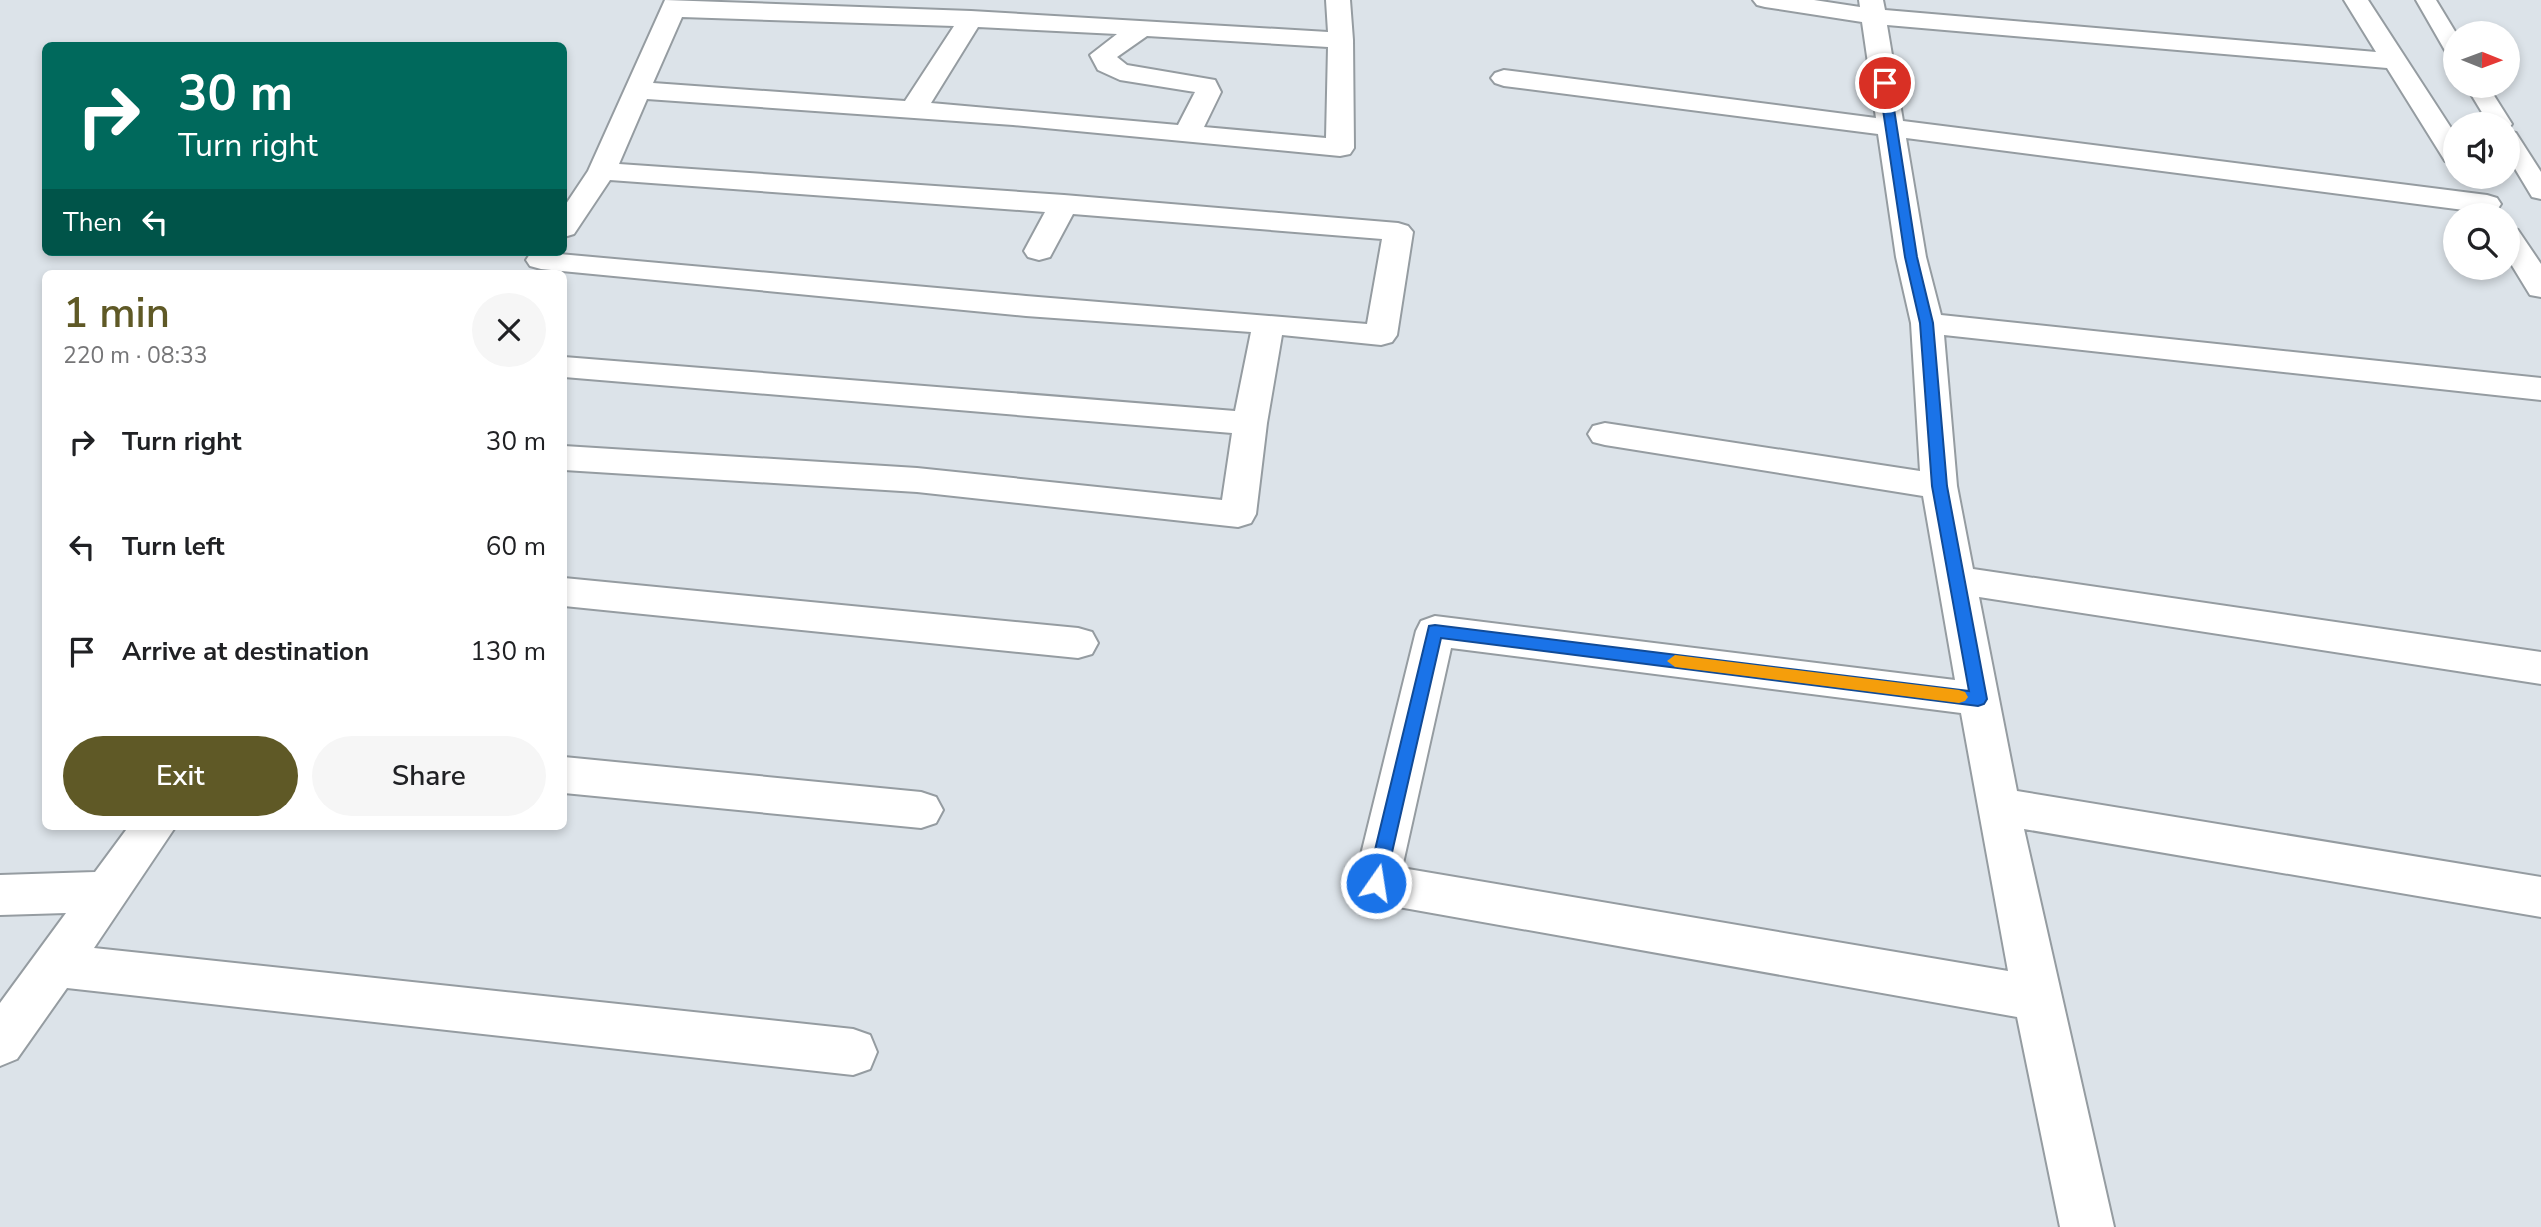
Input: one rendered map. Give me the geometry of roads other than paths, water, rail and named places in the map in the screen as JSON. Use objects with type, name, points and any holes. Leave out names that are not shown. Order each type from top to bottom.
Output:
[{"type":"street","points":[[637,90],[913,110],[1340,148],[1338,0]]},
{"type":"street","points":[[1765,0],[1872,8],[2395,61]]},
{"type":"street","points":[[2356,0],[2443,136]]},
{"type":"street","points":[[567,224],[602,171],[675,5],[784,14],[971,18],[1340,40]]},
{"type":"street","points":[[1872,8],[1911,257],[1927,323],[1939,486],[1998,806],[2087,1227]]},
{"type":"street","points":[[913,110],[971,18]]},
{"type":"street","points":[[1142,28],[1103,55],[1107,65],[1120,72],[1206,86],[1208,92],[1187,134]]},
{"type":"street","points":[[1504,78],[2443,204]]},
{"type":"street","points":[[540,262],[1381,335],[1398,232],[1065,204],[602,171]]},
{"type":"street","points":[[1039,251],[1065,204]]},
{"type":"street","points":[[2520,255],[2541,288]]},
{"type":"street","points":[[1927,323],[2541,389]]},
{"type":"street","points":[[567,458],[917,480],[1238,514],[1250,423],[1268,324]]},
{"type":"street","points":[[567,367],[1250,423]]},
{"type":"street","points":[[1605,434],[1939,486]]},
{"type":"street","points":[[1956,580],[2541,668]]},
{"type":"street","points":[[567,592],[1078,643]]},
{"type":"street","points":[[1978,699],[1435,631],[1376,883],[2037,998]]},
{"type":"street","points":[[567,775],[921,810]]},
{"type":"street","points":[[1998,806],[2541,897]]},
{"type":"street","points":[[0,1043],[151,830]]},
{"type":"street","points":[[0,895],[108,892]]},
{"type":"street","points":[[55,965],[853,1052]]},
{"type":"lane","points":[[2426,0],[2443,29]]},
{"type":"lane","points":[[2520,160],[2530,179]]}]
